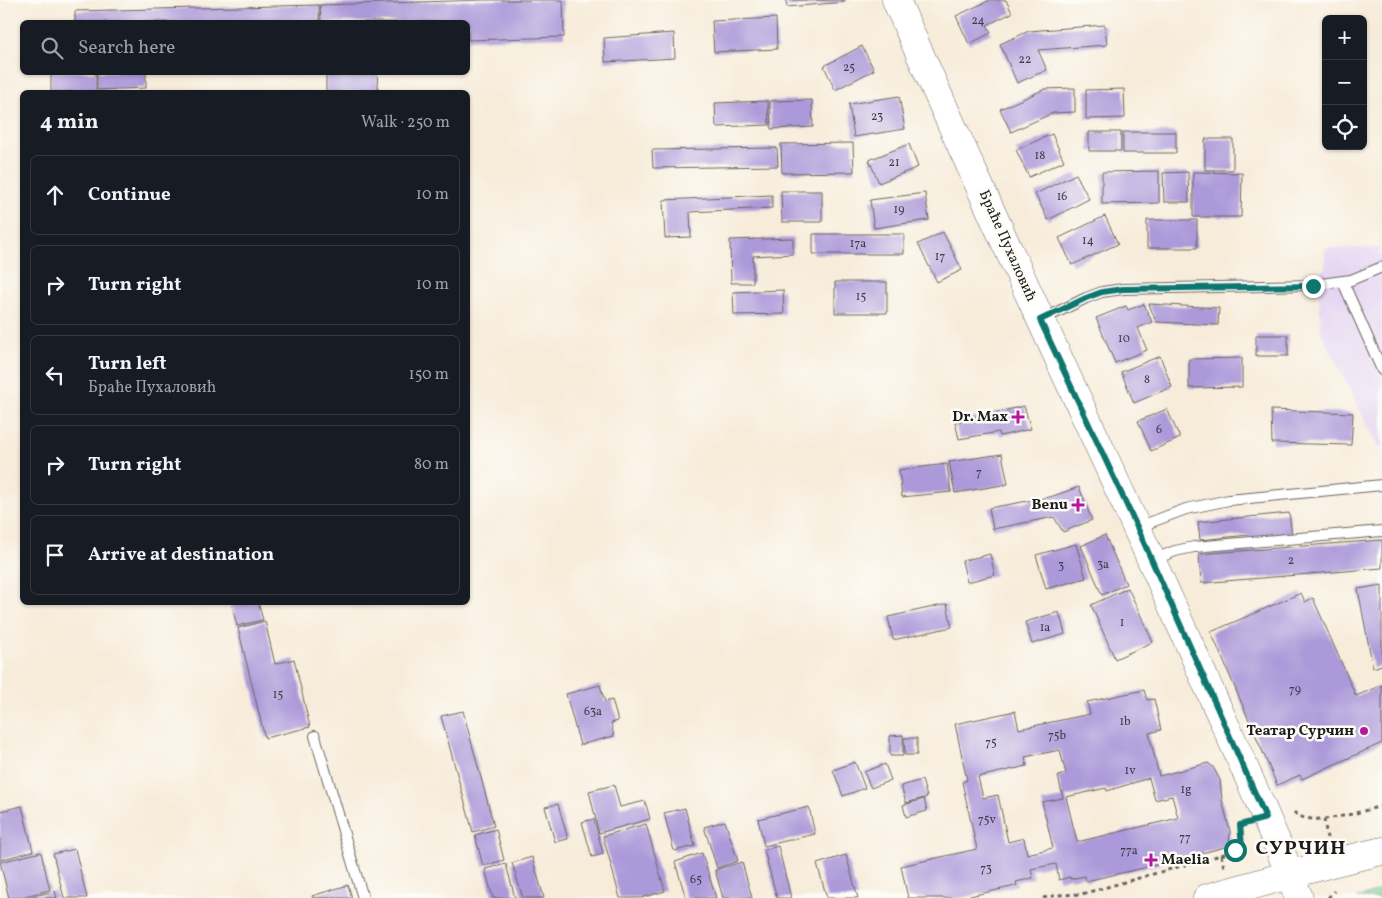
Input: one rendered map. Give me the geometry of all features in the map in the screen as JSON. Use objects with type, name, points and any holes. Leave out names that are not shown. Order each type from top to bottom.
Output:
[{"type":"main road","name":"Браће Пухаловић","points":[[896,0],[1040,320],[1152,560],[1294,886]]},
{"type":"main road","points":[[1207,898],[1294,886],[1382,851]]},
{"type":"lane","points":[[1040,320],[1102,292],[1123,289],[1313,286],[1359,278],[1382,267]]},
{"type":"lane","points":[[1343,282],[1382,370]]},
{"type":"lane","points":[[1137,527],[1186,509],[1229,500],[1382,485]]},
{"type":"lane","points":[[1152,560],[1175,551],[1194,547],[1382,531]]},
{"type":"lane","points":[[315,736],[362,898]]},
{"type":"path","points":[[1043,898],[1082,894],[1235,850],[1242,846],[1240,825],[1266,818],[1290,806],[1295,814],[1308,819],[1324,819],[1382,806]]},
{"type":"shaded area","points":[[1325,248],[1379,248],[1379,256],[1382,255],[1382,446],[1378,446],[1321,332],[1318,275],[1325,268]]},
{"type":"green space","points":[[1382,890],[1382,898],[1357,898]]},
{"type":"building","points":[[484,0],[563,0],[564,37],[470,40],[470,20],[321,20],[320,5]]},
{"type":"building","points":[[786,0],[845,0],[845,2],[787,7]]},
{"type":"building","points":[[990,0],[1006,0],[1012,13],[987,25],[991,33],[969,44],[956,16]]},
{"type":"building","points":[[319,5],[319,20],[75,20],[75,11]]},
{"type":"building","points":[[776,18],[777,49],[714,52],[712,21]]},
{"type":"building","points":[[1105,25],[1107,45],[1038,50],[1047,70],[1017,83],[1000,44],[1029,31]]},
{"type":"building","points":[[674,33],[675,58],[605,62],[604,38]]},
{"type":"building","points":[[862,46],[874,70],[835,90],[824,66]]},
{"type":"building","points":[[51,75],[96,75],[96,90],[51,90]]},
{"type":"building","points":[[97,75],[146,75],[146,88],[97,90]]},
{"type":"building","points":[[326,75],[377,75],[378,90],[326,90]]},
{"type":"building","points":[[1075,88],[1075,112],[1053,113],[1011,132],[1000,109],[1045,89]]},
{"type":"building","points":[[1124,89],[1125,118],[1086,119],[1086,90]]},
{"type":"building","points":[[899,96],[905,129],[854,137],[849,104]]},
{"type":"building","points":[[812,100],[813,127],[771,129],[770,101]]},
{"type":"building","points":[[768,101],[769,125],[716,127],[715,103]]},
{"type":"building","points":[[1089,132],[1121,132],[1121,151],[1089,151]]},
{"type":"building","points":[[1123,132],[1176,132],[1176,153],[1123,153]]},
{"type":"building","points":[[1052,134],[1064,161],[1029,177],[1016,150]]},
{"type":"building","points":[[1205,139],[1233,139],[1233,170],[1205,170]]},
{"type":"building","points":[[853,143],[854,172],[782,173],[781,144]]},
{"type":"building","points":[[909,144],[918,167],[879,183],[869,160]]},
{"type":"building","points":[[777,148],[778,166],[653,168],[652,150]]},
{"type":"building","points":[[1159,171],[1159,203],[1102,204],[1102,172]]},
{"type":"building","points":[[1188,172],[1189,202],[1164,202],[1163,173]]},
{"type":"building","points":[[1193,172],[1242,173],[1241,217],[1193,217]]},
{"type":"building","points":[[1076,174],[1089,199],[1048,220],[1035,194]]},
{"type":"building","points":[[781,191],[822,191],[822,222],[782,222]]},
{"type":"building","points":[[925,193],[929,220],[874,228],[870,200]]},
{"type":"building","points":[[772,195],[772,208],[690,212],[691,237],[665,238],[663,200]]},
{"type":"building","points":[[1105,216],[1118,244],[1072,265],[1059,238]]},
{"type":"building","points":[[1147,220],[1197,220],[1197,248],[1147,248]]},
{"type":"building","points":[[943,232],[962,270],[937,282],[918,244]]},
{"type":"building","points":[[813,234],[904,234],[904,254],[813,254]]},
{"type":"building","points":[[793,238],[793,254],[753,256],[753,283],[731,283],[730,240]]},
{"type":"building","points":[[835,282],[887,282],[887,313],[835,313]]},
{"type":"building","points":[[783,290],[784,314],[734,315],[733,292]]},
{"type":"building","points":[[1144,304],[1152,322],[1138,328],[1147,350],[1115,363],[1096,318],[1126,306],[1128,310]]},
{"type":"building","points":[[1149,304],[1219,308],[1218,325],[1156,322]]},
{"type":"building","points":[[1256,335],[1288,335],[1288,356],[1256,356]]},
{"type":"building","points":[[1160,356],[1172,387],[1134,403],[1121,372]]},
{"type":"building","points":[[1242,358],[1242,387],[1189,388],[1189,359]]},
{"type":"building","points":[[1024,406],[1031,429],[1000,436],[999,432],[959,439],[955,422]]},
{"type":"building","points":[[1167,409],[1180,438],[1151,451],[1138,421]]},
{"type":"building","points":[[1271,410],[1353,413],[1351,445],[1272,443]]},
{"type":"building","points":[[1002,454],[1008,484],[955,493],[949,462]]},
{"type":"building","points":[[947,464],[951,492],[902,497],[899,470]]},
{"type":"building","points":[[1079,487],[1092,520],[1063,532],[1054,517],[993,529],[989,508],[1050,497]]},
{"type":"building","points":[[1289,513],[1292,535],[1248,539],[1248,535],[1200,540],[1198,522]]},
{"type":"building","points":[[1105,535],[1126,584],[1102,595],[1081,546]]},
{"type":"building","points":[[1382,540],[1382,568],[1201,583],[1199,554]]},
{"type":"building","points":[[1076,544],[1086,578],[1046,589],[1036,555]]},
{"type":"building","points":[[990,554],[995,575],[967,582],[962,561]]},
{"type":"building","points":[[1382,585],[1382,665],[1373,668],[1358,589]]},
{"type":"building","points":[[1128,588],[1153,642],[1115,659],[1091,605]]},
{"type":"building","points":[[1301,593],[1305,602],[1313,598],[1356,696],[1382,685],[1382,743],[1302,779],[1300,775],[1277,785],[1211,632]]},
{"type":"building","points":[[947,604],[952,627],[893,640],[888,617]]},
{"type":"building","points":[[232,605],[259,605],[263,620],[237,626]]},
{"type":"building","points":[[1059,612],[1065,634],[1032,644],[1025,622]]},
{"type":"building","points":[[265,621],[275,664],[294,659],[310,727],[265,738],[238,628]]},
{"type":"building","points":[[600,685],[605,702],[612,700],[618,721],[611,723],[614,736],[580,745],[566,694]]},
{"type":"building","points":[[1144,690],[1147,700],[1154,699],[1161,730],[1149,733],[1159,776],[1208,763],[1213,767],[1220,780],[1222,800],[1230,831],[1229,846],[1086,881],[1085,876],[1059,880],[1056,864],[1031,869],[1033,878],[1016,882],[1017,885],[1011,887],[961,898],[908,898],[901,866],[977,849],[962,782],[967,780],[955,724],[1015,711],[1019,729],[1090,714],[1087,702]],"holes":[[[1060,750],[1066,774],[1058,776],[1063,798],[1042,802],[1053,848],[1027,854],[1024,838],[1008,842],[998,795],[983,798],[978,777],[1027,766],[1025,757]],[[1149,778],[1155,800],[1172,796],[1178,818],[1077,842],[1066,797],[1106,788],[1107,791]]]},
{"type":"building","points":[[463,711],[494,826],[473,832],[441,716]]},
{"type":"building","points":[[903,735],[903,756],[890,756],[890,736]]},
{"type":"building","points":[[904,738],[917,738],[917,755],[905,755]]},
{"type":"building","points":[[855,762],[865,788],[843,796],[833,770]]},
{"type":"building","points":[[885,764],[891,780],[871,788],[864,772]]},
{"type":"building","points":[[922,780],[927,797],[906,803],[901,786]]},
{"type":"building","points":[[614,785],[620,807],[645,801],[650,819],[599,833],[589,791]]},
{"type":"building","points":[[924,799],[927,811],[906,817],[903,805]]},
{"type":"building","points":[[558,804],[568,839],[555,842],[545,807]]},
{"type":"building","points":[[22,806],[33,851],[0,860],[0,811]]},
{"type":"building","points":[[809,807],[815,834],[764,846],[758,819]]},
{"type":"building","points":[[685,808],[695,846],[674,851],[664,813]]},
{"type":"building","points":[[594,819],[603,854],[592,857],[582,822]]},
{"type":"building","points":[[725,821],[738,861],[717,868],[704,827]]},
{"type":"building","points":[[646,824],[665,891],[641,898],[620,898],[603,836]]},
{"type":"building","points":[[496,829],[504,860],[483,866],[475,835]]},
{"type":"building","points":[[778,846],[791,898],[777,898],[764,850]]},
{"type":"building","points":[[75,849],[87,898],[64,898],[53,854]]},
{"type":"building","points":[[41,852],[50,890],[17,898],[9,898],[0,862]]},
{"type":"building","points":[[702,853],[716,898],[686,898],[675,862]]},
{"type":"building","points":[[846,855],[858,898],[827,898],[817,864]]},
{"type":"building","points":[[532,857],[544,898],[523,898],[512,863]]},
{"type":"building","points":[[742,862],[752,898],[723,898],[715,870]]},
{"type":"building","points":[[506,864],[515,898],[493,898],[485,869]]},
{"type":"building","points":[[348,885],[352,898],[313,898],[312,896]]},
{"type":"building","points":[[55,891],[57,898],[29,898],[29,897]]},
{"type":"place","name":"Dr. Max","points":[[1018,417]]},
{"type":"place","name":"Benu","points":[[1078,505]]},
{"type":"place","name":"Театар Сурчин","points":[[1364,731]]},
{"type":"place","name":"Maelia","points":[[1151,860]]},
{"type":"district","name":"СУРЧИН","points":[[1301,849]]},
{"type":"route","points":[[1235,850],[1242,846],[1240,825],[1266,818],[1137,527],[1040,320],[1102,292],[1123,289],[1313,286]]}]
